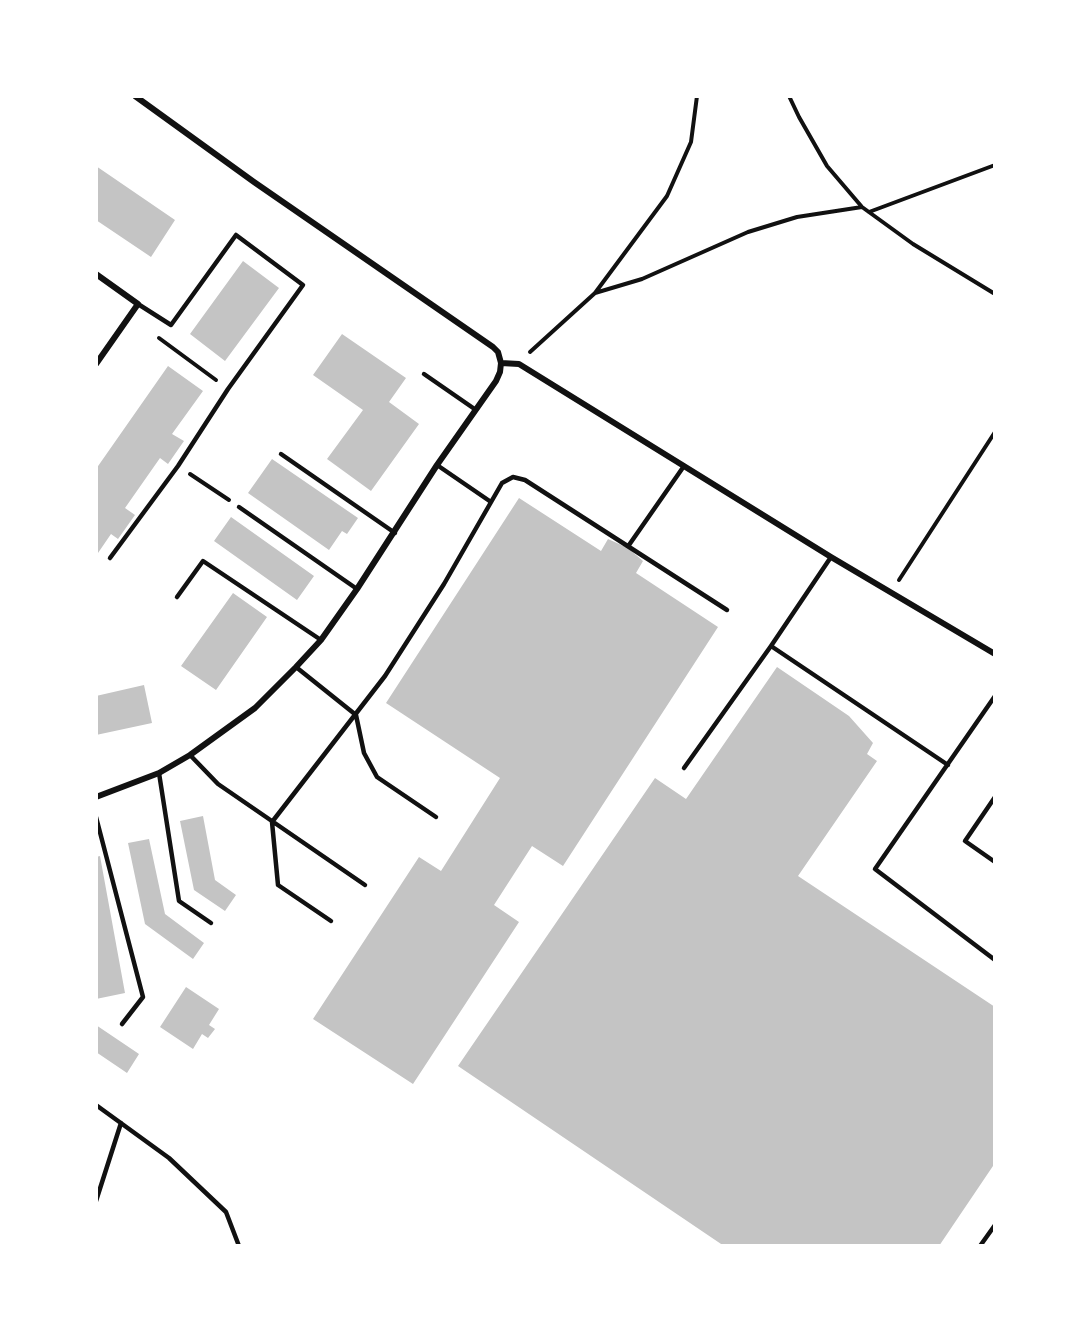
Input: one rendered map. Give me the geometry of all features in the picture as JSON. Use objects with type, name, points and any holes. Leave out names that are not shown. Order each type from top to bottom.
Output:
[{"type":"street","points":[[96,797],[159,773],[190,755],[255,708],[296,667],[321,640],[357,590],[437,465],[496,381],[501,363],[498,352],[493,347],[254,182],[135,96]]},
{"type":"street","points":[[96,274],[138,304],[96,364]]},
{"type":"street","points":[[501,363],[519,364],[831,557],[995,654]]},
{"type":"lane","points":[[110,558],[178,466],[228,389],[303,285],[236,235],[171,325],[138,304]]},
{"type":"lane","points":[[424,374],[476,410]]},
{"type":"lane","points":[[281,454],[395,532]]},
{"type":"lane","points":[[437,465],[491,502]]},
{"type":"lane","points":[[629,545],[684,466]]},
{"type":"lane","points":[[331,921],[278,885],[272,822],[385,676],[444,584],[502,483],[513,477],[525,480],[728,610]]},
{"type":"lane","points":[[239,507],[357,590]]},
{"type":"lane","points":[[684,768],[831,557]]},
{"type":"lane","points":[[177,597],[203,561],[321,640]]},
{"type":"lane","points":[[771,646],[948,765]]},
{"type":"lane","points":[[296,667],[356,715],[364,753],[377,777],[436,817]]},
{"type":"lane","points":[[995,696],[874,869],[995,960]]},
{"type":"lane","points":[[190,755],[218,784],[365,885]]},
{"type":"lane","points":[[159,773],[179,901],[211,923]]},
{"type":"lane","points":[[995,797],[965,841],[995,862]]},
{"type":"lane","points":[[96,817],[143,997],[122,1024]]},
{"type":"lane","points":[[96,1105],[169,1158],[226,1212],[239,1246]]},
{"type":"lane","points":[[96,1201],[121,1123]]},
{"type":"lane","points":[[980,1246],[995,1225]]},
{"type":"path","points":[[519,364],[535,345],[595,293],[667,196],[691,142],[697,96]]},
{"type":"path","points":[[789,96],[798,117],[827,166],[862,207],[913,244],[995,294]]},
{"type":"path","points":[[869,212],[995,165]]},
{"type":"path","points":[[595,293],[642,279],[748,232],[797,217],[862,207]]},
{"type":"path","points":[[156,336],[228,389]]},
{"type":"path","points":[[891,593],[995,432]]},
{"type":"path","points":[[178,466],[239,507]]},
{"type":"building","points":[[96,166],[175,220],[151,257],[96,220]]},
{"type":"building","points":[[243,261],[279,288],[225,361],[190,334]]},
{"type":"building","points":[[342,334],[406,378],[389,402],[419,424],[371,491],[327,459],[363,410],[313,375]]},
{"type":"building","points":[[168,366],[203,391],[172,434],[184,441],[168,464],[160,458],[125,508],[135,515],[118,539],[111,534],[98,553],[96,551],[96,469]]},
{"type":"building","points":[[272,459],[358,518],[347,534],[342,531],[329,550],[248,493]]},
{"type":"building","points":[[519,498],[601,551],[608,539],[628,548],[643,561],[636,573],[718,627],[563,866],[532,846],[494,905],[519,922],[413,1084],[313,1019],[419,857],[441,871],[500,778],[386,703]]},
{"type":"building","points":[[231,517],[314,576],[297,600],[214,541]]},
{"type":"building","points":[[233,593],[267,617],[216,690],[181,666]]},
{"type":"building","points":[[777,667],[849,716],[873,743],[867,754],[877,761],[798,876],[995,1007],[995,1163],[939,1246],[724,1246],[458,1066],[655,778],[686,799]]},
{"type":"building","points":[[144,685],[152,723],[96,735],[96,696]]},
{"type":"building","points":[[203,816],[215,880],[236,895],[225,911],[194,890],[180,821]]},
{"type":"building","points":[[149,839],[165,914],[204,943],[193,959],[145,924],[128,843]]},
{"type":"building","points":[[100,856],[125,993],[96,999],[96,857]]},
{"type":"building","points":[[186,987],[219,1009],[209,1025],[215,1029],[208,1038],[202,1034],[193,1049],[160,1027]]},
{"type":"building","points":[[96,1025],[139,1054],[127,1073],[96,1052]]}]
